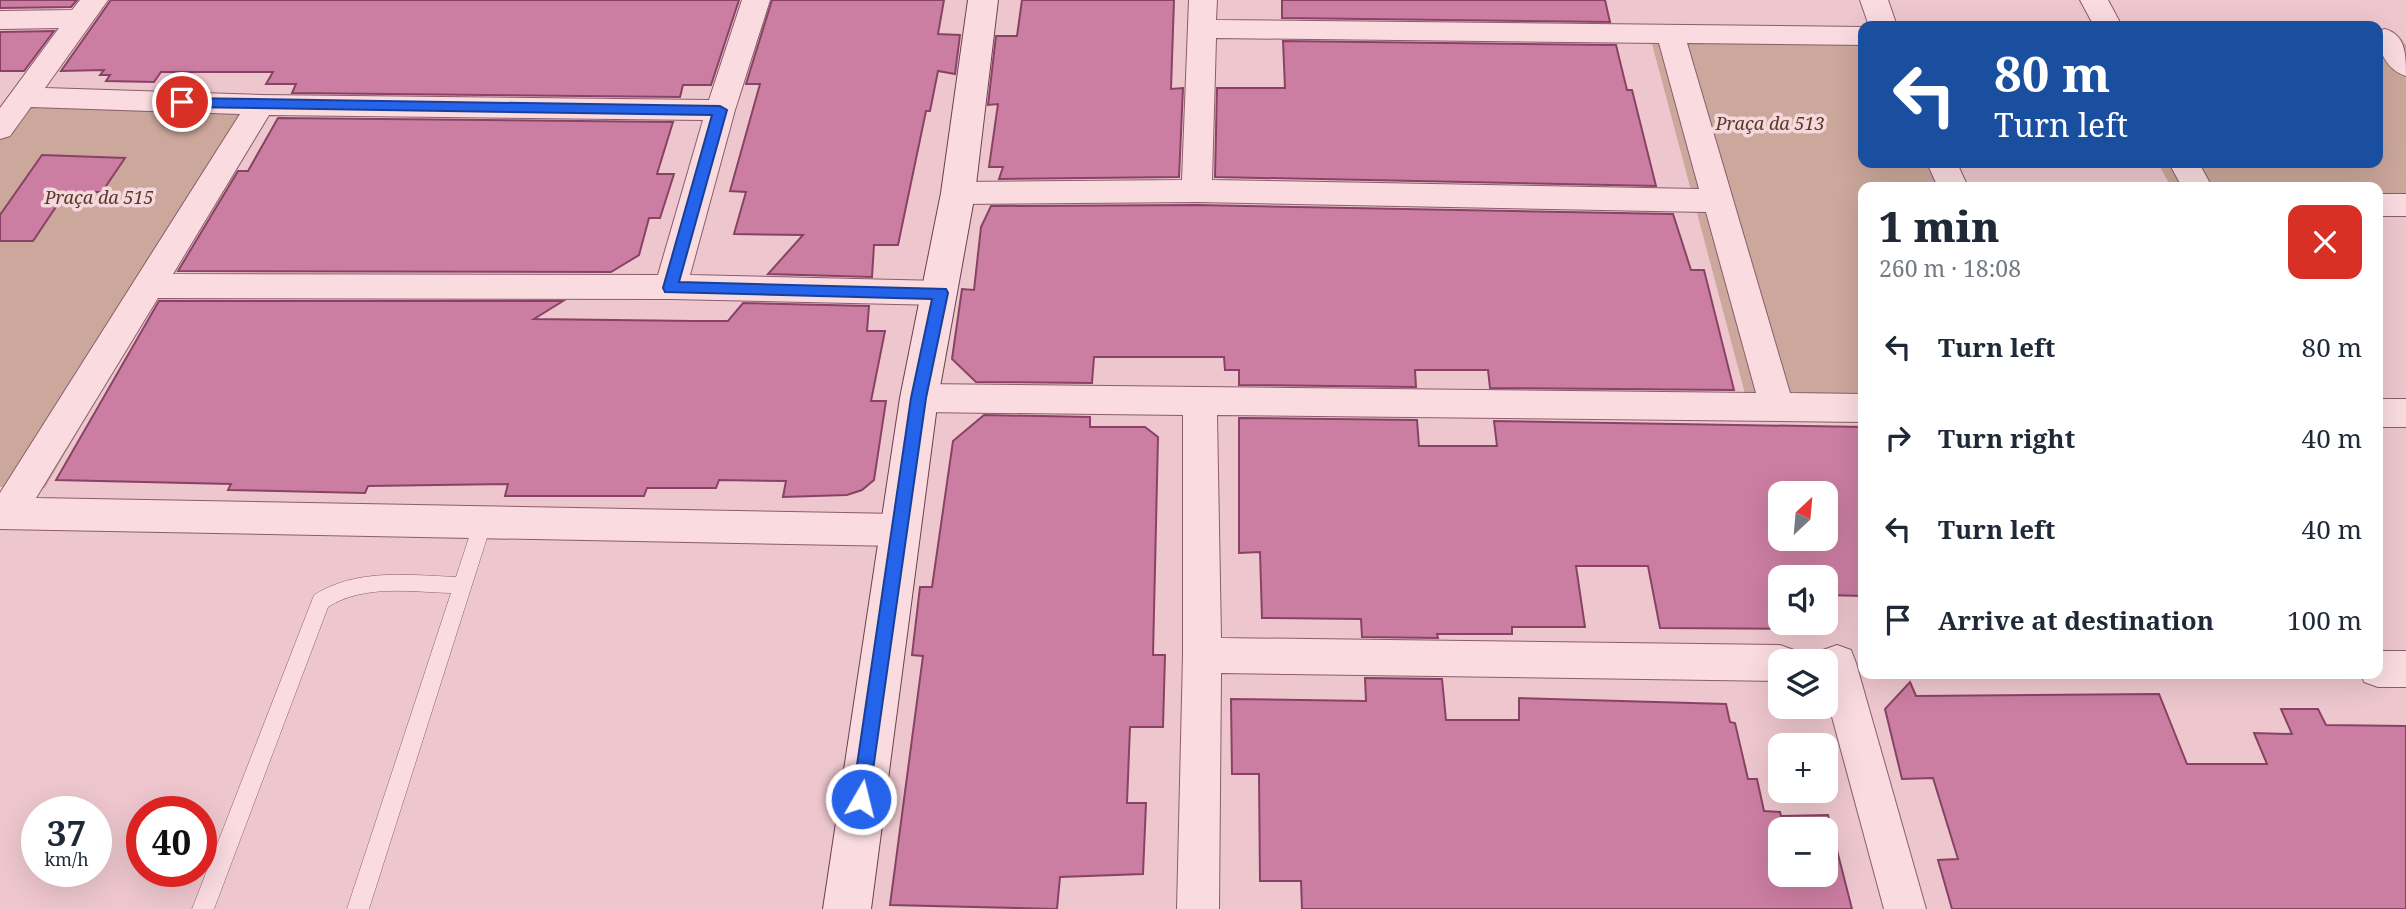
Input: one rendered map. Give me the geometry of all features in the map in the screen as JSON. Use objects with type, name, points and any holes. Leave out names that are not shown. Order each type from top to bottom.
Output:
[{"type":"street","points":[[671,288],[720,110],[756,0]]},
{"type":"street","points":[[847,909],[899,530],[919,398],[958,193],[983,0]]},
{"type":"street","points":[[1197,191],[1203,0]]},
{"type":"street","points":[[1874,0],[1881,21]]},
{"type":"street","points":[[2094,0],[2105,21]]},
{"type":"street","points":[[0,20],[86,10]]},
{"type":"street","points":[[0,129],[86,10]]},
{"type":"street","points":[[1203,29],[1858,36]]},
{"type":"street","points":[[1670,34],[1777,407]]},
{"type":"street","points":[[2390,38],[2406,66]]},
{"type":"street","points":[[24,97],[261,105],[720,110]]},
{"type":"street","points":[[3,513],[151,286],[261,105]]},
{"type":"street","points":[[958,193],[1197,191],[1719,201]]},
{"type":"street","points":[[2383,205],[2406,205]]},
{"type":"street","points":[[151,286],[671,288],[941,293]]},
{"type":"street","points":[[919,398],[1858,408]]},
{"type":"street","points":[[1198,909],[1202,655],[1200,402]]},
{"type":"street","points":[[2383,413],[2406,414]]},
{"type":"street","points":[[3,513],[899,530]]},
{"type":"street","points":[[1202,655],[1768,663]]},
{"type":"street","points":[[1842,663],[1905,909]]},
{"type":"street","points":[[2383,669],[2406,669]]},
{"type":"lane","points":[[358,909],[483,522]]},
{"type":"lane","points":[[203,909],[321,601],[331,592],[350,586],[463,585]]},
{"type":"green space","name":"Praça da 513","points":[[1647,25],[1858,27],[1858,168],[1955,168],[1962,182],[1858,182],[1858,423],[1752,420]]},
{"type":"green space","points":[[2383,37],[2400,37],[2406,45],[2406,216],[2383,216],[2383,182],[2168,182],[2161,168],[2383,168]]},
{"type":"green space","name":"Praça da 515","points":[[12,94],[269,100],[45,488],[0,487],[0,109]]},
{"type":"building","points":[[0,0],[77,0],[71,7],[0,8]]},
{"type":"building","points":[[111,0],[739,0],[711,85],[683,85],[680,97],[292,93],[296,84],[266,84],[273,72],[161,72],[154,82],[106,81],[110,75],[100,75],[104,70],[61,71]]},
{"type":"building","points":[[772,0],[944,0],[938,34],[960,35],[955,74],[938,71],[930,111],[926,111],[898,245],[874,245],[872,277],[768,274],[803,235],[734,234],[746,192],[730,191],[760,84],[746,84]]},
{"type":"building","points":[[1022,0],[1174,0],[1171,89],[1183,88],[1179,177],[999,179],[1003,167],[989,167],[998,104],[988,105],[996,36],[1017,36]]},
{"type":"building","points":[[1282,0],[1605,0],[1610,22],[1282,18]]},
{"type":"building","points":[[54,31],[24,71],[0,71],[0,32]]},
{"type":"building","points":[[1283,41],[1616,45],[1627,90],[1632,90],[1656,186],[1215,177],[1217,88],[1285,88]]},
{"type":"building","points":[[278,118],[673,122],[657,174],[674,174],[660,218],[649,218],[639,255],[611,272],[178,271],[238,171],[248,171]]},
{"type":"building","points":[[42,155],[125,158],[102,192],[66,192],[33,241],[0,241],[0,215]]},
{"type":"building","points":[[1197,205],[1673,214],[1691,270],[1704,270],[1734,390],[1490,388],[1488,370],[1415,370],[1416,387],[1239,385],[1239,370],[1225,370],[1224,357],[1094,357],[1092,383],[976,382],[952,359],[962,289],[974,290],[981,227],[991,206]]},
{"type":"building","points":[[159,301],[563,301],[534,319],[694,321],[728,321],[743,303],[869,306],[867,331],[885,331],[871,401],[886,401],[874,480],[862,490],[847,495],[783,497],[786,481],[719,480],[716,488],[647,488],[644,496],[505,496],[508,484],[368,486],[365,493],[228,490],[231,484],[56,480]]},
{"type":"building","points":[[984,415],[1090,417],[1090,427],[1145,427],[1158,437],[1153,655],[1165,655],[1163,727],[1130,727],[1127,803],[1146,803],[1143,874],[1060,877],[1057,909],[890,905],[923,656],[912,655],[920,587],[932,587],[953,441]]},
{"type":"building","points":[[1239,418],[1417,420],[1419,446],[1497,446],[1494,421],[1858,427],[1858,596],[1838,595],[1838,565],[1768,565],[1768,629],[1660,628],[1648,566],[1576,566],[1585,627],[1512,627],[1512,634],[1437,634],[1438,638],[1362,637],[1361,619],[1262,618],[1260,552],[1239,553]]},
{"type":"building","points":[[1365,678],[1442,679],[1446,720],[1519,720],[1519,698],[1726,704],[1730,722],[1735,723],[1748,779],[1757,779],[1764,811],[1780,812],[1781,816],[1829,817],[1768,817],[1768,887],[1838,887],[1838,854],[1852,909],[1302,909],[1301,881],[1260,881],[1259,774],[1232,774],[1231,699],[1366,701]]},
{"type":"building","points":[[1910,682],[1916,696],[2159,694],[2187,764],[2267,764],[2254,733],[2292,734],[2281,709],[2318,709],[2326,725],[2406,726],[2406,909],[1952,909],[1938,860],[1958,859],[1933,778],[1902,779],[1885,709]]},
{"type":"route","points":[[182,102],[720,110],[671,288],[941,293],[919,398],[861,799]]}]
